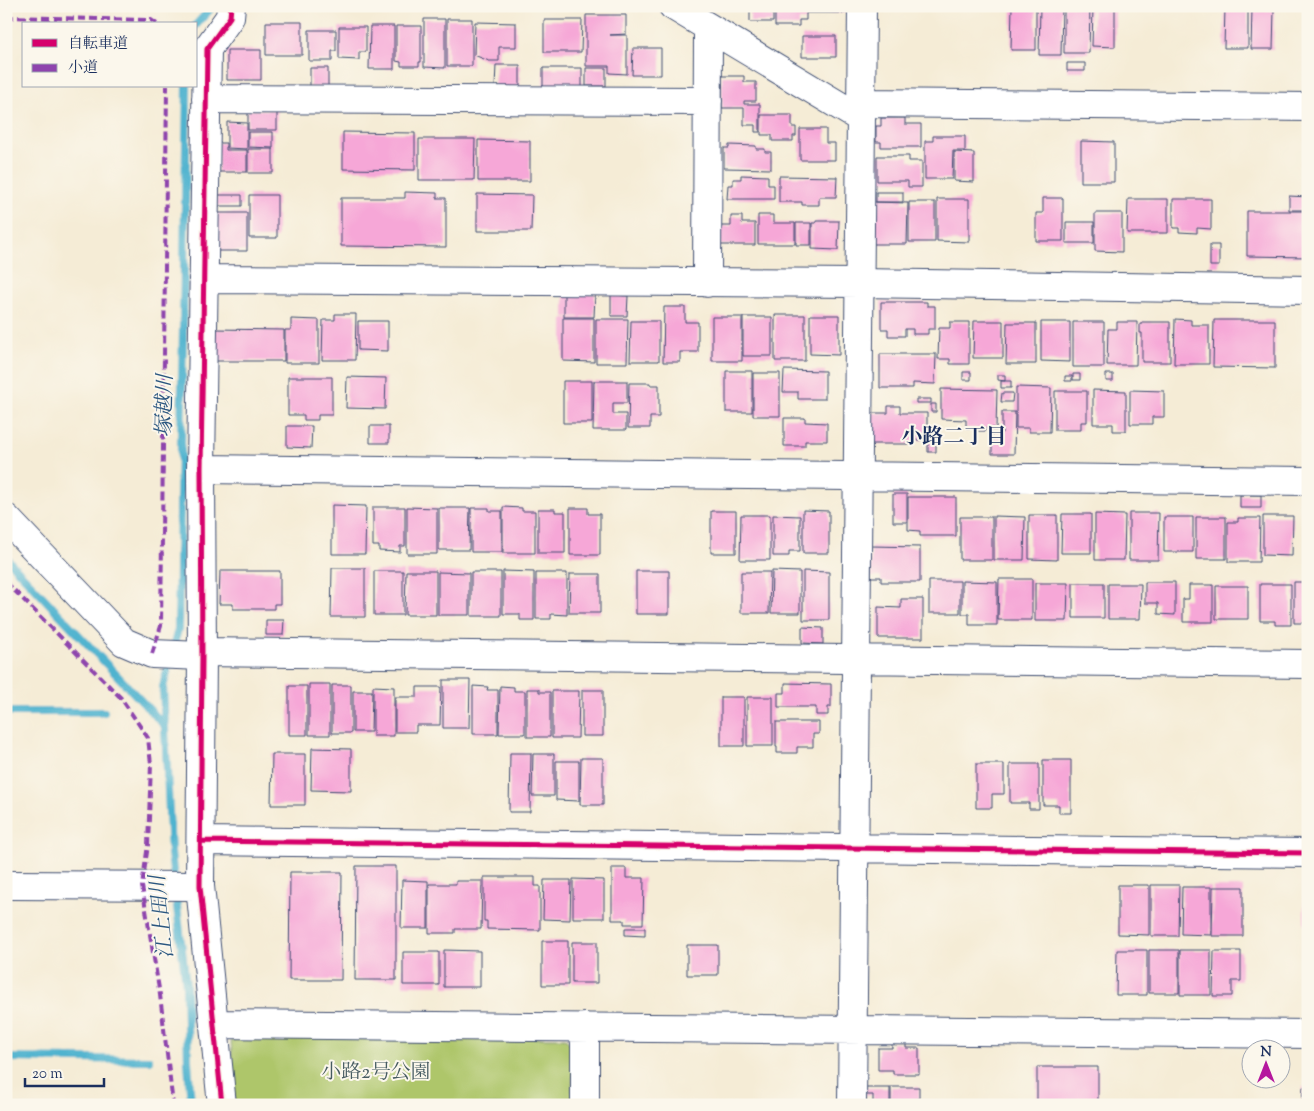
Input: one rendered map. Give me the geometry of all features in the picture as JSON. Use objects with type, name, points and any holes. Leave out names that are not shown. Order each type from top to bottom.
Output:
[{"type":"street","points":[[222,1105],[214,1024],[192,886],[200,842],[197,655],[207,49],[230,17],[231,6]]},
{"type":"street","points":[[673,6],[708,28],[861,110],[1308,107]]},
{"type":"street","points":[[852,1105],[862,6]]},
{"type":"street","points":[[707,283],[708,28]]},
{"type":"street","points":[[206,99],[708,101]]},
{"type":"street","points":[[203,279],[859,284],[1308,290]]},
{"type":"street","points":[[201,470],[1308,480]]},
{"type":"street","points":[[6,518],[124,642],[152,654],[1308,664]]},
{"type":"street","points":[[200,842],[1308,853]]},
{"type":"street","points":[[6,886],[192,886]]},
{"type":"street","points":[[214,1024],[1308,1034]]},
{"type":"street","points":[[585,1027],[585,1105]]},
{"type":"green space","name":"小路2号公園","points":[[239,1035],[565,1038],[573,1047],[572,1105],[235,1105],[231,1042]]},
{"type":"building","points":[[750,6],[773,6],[773,22],[750,22]]},
{"type":"building","points":[[775,6],[845,6],[845,13],[806,13],[806,20],[799,20],[799,26],[775,26]]},
{"type":"building","points":[[1012,6],[1036,6],[1036,50],[1011,50]]},
{"type":"building","points":[[1040,6],[1062,6],[1061,55],[1039,55]]},
{"type":"building","points":[[1064,6],[1090,6],[1089,53],[1064,53]]},
{"type":"building","points":[[1093,6],[1115,6],[1115,47],[1092,46]]},
{"type":"building","points":[[1225,7],[1248,7],[1248,48],[1224,48]]},
{"type":"building","points":[[1252,9],[1274,10],[1273,49],[1251,49]]},
{"type":"building","points":[[586,15],[626,15],[626,34],[610,35],[627,35],[627,74],[609,73],[609,66],[586,66]]},
{"type":"building","points":[[424,19],[445,19],[445,68],[424,67]]},
{"type":"building","points":[[447,19],[472,19],[472,66],[447,66]]},
{"type":"building","points":[[544,20],[582,20],[581,52],[544,52]]},
{"type":"building","points":[[266,22],[302,22],[302,55],[266,55]]},
{"type":"building","points":[[475,22],[516,23],[516,47],[499,47],[499,61],[489,61],[474,55]]},
{"type":"building","points":[[370,26],[394,26],[394,69],[369,69]]},
{"type":"building","points":[[396,26],[421,26],[421,62],[419,62],[419,66],[401,66],[401,62],[396,61]]},
{"type":"building","points":[[339,27],[366,27],[366,52],[359,52],[359,60],[339,59]]},
{"type":"building","points":[[309,30],[336,30],[336,51],[332,51],[332,61],[309,61]]},
{"type":"building","points":[[802,36],[836,36],[836,57],[802,57]]},
{"type":"building","points":[[633,48],[661,48],[661,75],[632,75]]},
{"type":"building","points":[[227,50],[261,50],[261,80],[227,80]]},
{"type":"building","points":[[1067,63],[1085,63],[1085,71],[1067,71]]},
{"type":"building","points":[[496,65],[520,65],[520,87],[495,87]]},
{"type":"building","points":[[310,68],[328,68],[328,87],[310,87]]},
{"type":"building","points":[[543,68],[582,68],[582,88],[543,88]]},
{"type":"building","points":[[586,68],[606,68],[606,86],[586,86]]},
{"type":"building","points":[[722,76],[744,76],[744,82],[756,82],[756,101],[744,101],[744,104],[760,104],[760,132],[755,132],[755,125],[744,125],[744,108],[722,108]]},
{"type":"building","points":[[248,110],[277,110],[277,130],[248,130]]},
{"type":"building","points":[[761,115],[792,115],[792,127],[796,127],[796,136],[793,136],[793,141],[772,141],[772,135],[761,135]]},
{"type":"building","points":[[881,118],[905,118],[905,124],[921,124],[921,147],[881,147],[881,142],[876,142],[876,126],[881,126]]},
{"type":"building","points":[[227,122],[247,123],[247,149],[227,148]]},
{"type":"building","points":[[800,129],[826,129],[826,143],[835,143],[835,160],[800,160]]},
{"type":"building","points":[[248,132],[273,132],[273,148],[248,147]]},
{"type":"building","points":[[343,132],[415,133],[415,170],[343,169]]},
{"type":"building","points":[[933,136],[965,136],[965,151],[953,151],[952,179],[925,179],[925,141],[933,141]]},
{"type":"building","points":[[419,139],[475,139],[474,180],[419,180]]},
{"type":"building","points":[[478,140],[530,141],[530,181],[478,181]]},
{"type":"building","points":[[1081,141],[1114,142],[1114,182],[1081,182]]},
{"type":"building","points":[[218,143],[226,143],[226,150],[247,150],[247,172],[218,172]]},
{"type":"building","points":[[729,145],[756,146],[756,149],[765,149],[765,152],[771,152],[771,169],[724,168],[724,148],[729,148]]},
{"type":"building","points":[[248,149],[273,149],[273,173],[248,173]]},
{"type":"building","points":[[954,152],[974,153],[974,182],[954,181]]},
{"type":"building","points":[[877,156],[909,156],[909,161],[922,161],[922,187],[908,187],[908,181],[877,181]]},
{"type":"building","points":[[741,175],[768,176],[768,185],[774,185],[774,199],[727,199],[728,185],[733,185],[733,179],[741,179]]},
{"type":"building","points":[[779,176],[837,177],[836,197],[819,197],[819,205],[802,205],[802,202],[779,202]]},
{"type":"building","points":[[405,192],[437,193],[437,198],[446,198],[446,247],[341,246],[341,198],[405,198]]},
{"type":"building","points":[[876,192],[903,192],[903,202],[876,202]]},
{"type":"building","points":[[477,194],[532,195],[531,231],[477,231]]},
{"type":"building","points":[[217,195],[242,195],[242,206],[217,206]]},
{"type":"building","points":[[249,195],[277,195],[277,238],[249,238]]},
{"type":"building","points":[[1289,196],[1308,197],[1308,210],[1289,210]]},
{"type":"building","points":[[1043,198],[1063,198],[1063,241],[1036,241],[1036,213],[1043,213]]},
{"type":"building","points":[[937,199],[969,199],[969,242],[937,241]]},
{"type":"building","points":[[1128,199],[1168,199],[1168,233],[1127,233]]},
{"type":"building","points":[[1173,199],[1211,199],[1211,229],[1197,228],[1197,233],[1179,232],[1179,228],[1173,228]]},
{"type":"building","points":[[874,202],[908,203],[907,244],[873,244]]},
{"type":"building","points":[[909,202],[935,202],[935,242],[909,242]]},
{"type":"building","points":[[1247,211],[1308,211],[1308,257],[1247,256]]},
{"type":"building","points":[[217,213],[247,213],[247,251],[217,251]]},
{"type":"building","points":[[1095,213],[1122,213],[1122,252],[1095,251]]},
{"type":"building","points":[[758,215],[773,215],[773,223],[795,223],[795,244],[758,244]]},
{"type":"building","points":[[731,216],[742,216],[742,223],[755,223],[755,245],[720,245],[720,226],[731,226]]},
{"type":"building","points":[[816,221],[839,221],[838,250],[812,249],[812,223],[816,223]]},
{"type":"building","points":[[1066,222],[1094,222],[1094,243],[1066,243]]},
{"type":"building","points":[[796,223],[811,223],[811,245],[796,245]]},
{"type":"building","points":[[1210,245],[1219,245],[1219,266],[1210,266]]},
{"type":"building","points":[[564,294],[595,294],[594,317],[564,317]]},
{"type":"building","points":[[611,295],[628,296],[627,316],[611,316]]},
{"type":"building","points":[[881,302],[927,302],[927,306],[935,306],[935,329],[928,329],[928,334],[913,334],[913,329],[905,329],[905,336],[888,336],[888,329],[881,329]]},
{"type":"building","points":[[664,307],[685,307],[685,322],[698,322],[698,352],[680,352],[680,362],[663,362]]},
{"type":"building","points":[[335,314],[356,314],[355,360],[322,360],[323,320],[335,320]]},
{"type":"building","points":[[775,315],[805,315],[805,361],[775,361]]},
{"type":"building","points":[[810,315],[839,315],[839,355],[810,354]]},
{"type":"building","points":[[712,317],[742,317],[742,361],[712,361]]},
{"type":"building","points":[[743,317],[772,317],[772,356],[743,356]]},
{"type":"building","points":[[563,318],[594,318],[594,362],[563,361]]},
{"type":"building","points":[[291,319],[319,320],[319,363],[285,363],[285,330],[291,330]]},
{"type":"building","points":[[596,319],[628,319],[627,363],[596,363]]},
{"type":"building","points":[[1175,319],[1191,320],[1191,325],[1209,325],[1209,364],[1174,364]]},
{"type":"building","points":[[1214,320],[1275,320],[1275,368],[1213,367]]},
{"type":"building","points":[[358,321],[388,321],[388,351],[358,350]]},
{"type":"building","points":[[631,321],[659,321],[659,361],[630,361]]},
{"type":"building","points":[[974,321],[1003,321],[1003,358],[973,358]]},
{"type":"building","points":[[950,322],[969,322],[969,364],[950,364],[950,359],[938,359],[939,328],[950,328]]},
{"type":"building","points":[[1041,322],[1070,322],[1070,362],[1041,361]]},
{"type":"building","points":[[1073,322],[1104,322],[1104,367],[1073,367]]},
{"type":"building","points":[[1117,322],[1137,322],[1136,365],[1107,365],[1108,329],[1117,329]]},
{"type":"building","points":[[1142,322],[1170,322],[1170,362],[1142,362],[1142,333],[1140,333],[1140,324]]},
{"type":"building","points":[[1007,323],[1036,323],[1036,364],[1006,364]]},
{"type":"building","points":[[214,329],[284,330],[284,361],[214,361]]},
{"type":"building","points":[[880,354],[936,354],[935,384],[913,383],[913,388],[880,388]]},
{"type":"building","points":[[784,370],[825,371],[825,399],[798,399],[798,392],[783,392]]},
{"type":"building","points":[[726,371],[752,371],[752,412],[726,412]]},
{"type":"building","points":[[963,372],[971,372],[971,380],[963,380]]},
{"type":"building","points":[[753,373],[780,373],[780,416],[753,416]]},
{"type":"building","points":[[1073,374],[1080,374],[1080,380],[1073,380]]},
{"type":"building","points":[[1106,374],[1113,374],[1113,381],[1106,381]]},
{"type":"building","points":[[998,375],[1005,375],[1005,381],[998,380]]},
{"type":"building","points":[[1065,376],[1072,376],[1072,381],[1065,381]]},
{"type":"building","points":[[288,377],[332,377],[332,415],[318,415],[318,420],[304,420],[304,415],[288,415]]},
{"type":"building","points":[[347,377],[386,378],[385,409],[346,408]]},
{"type":"building","points":[[563,381],[592,381],[592,423],[563,423]]},
{"type":"building","points":[[594,381],[627,381],[627,403],[613,403],[613,414],[626,414],[626,430],[593,430]]},
{"type":"building","points":[[1001,381],[1011,381],[1011,388],[1001,388]]},
{"type":"building","points":[[629,383],[659,385],[659,417],[650,417],[650,428],[628,428]]},
{"type":"building","points":[[1016,387],[1051,388],[1050,432],[1029,432],[1029,428],[1016,428]]},
{"type":"building","points":[[941,389],[997,390],[996,428],[985,428],[985,431],[977,431],[977,428],[966,428],[966,420],[941,419]]},
{"type":"building","points":[[1093,390],[1126,391],[1126,431],[1113,431],[1113,424],[1093,424]]},
{"type":"building","points":[[1130,390],[1164,391],[1164,417],[1152,417],[1152,424],[1130,424]]},
{"type":"building","points":[[1055,391],[1087,391],[1087,422],[1081,422],[1081,430],[1055,430]]},
{"type":"building","points":[[1002,393],[1013,393],[1012,402],[1001,402]]},
{"type":"building","points":[[916,399],[931,399],[931,403],[916,403]]},
{"type":"building","points":[[931,404],[936,404],[936,412],[931,412]]},
{"type":"building","points":[[888,406],[900,406],[900,413],[927,413],[927,428],[936,428],[936,452],[928,452],[928,440],[912,440],[912,444],[871,444],[871,413],[888,413]]},
{"type":"building","points":[[1002,412],[1015,412],[1014,454],[992,454],[992,433],[1002,433]]},
{"type":"building","points":[[784,418],[805,418],[805,422],[827,423],[827,441],[805,441],[805,446],[784,446]]},
{"type":"building","points":[[287,426],[312,426],[311,448],[287,447]]},
{"type":"building","points":[[370,426],[389,426],[389,443],[370,443]]},
{"type":"building","points":[[893,494],[907,494],[907,522],[893,522]]},
{"type":"building","points":[[1240,495],[1261,495],[1261,508],[1240,508]]},
{"type":"building","points":[[908,497],[956,497],[956,536],[920,536],[920,531],[908,530]]},
{"type":"building","points":[[332,505],[366,506],[365,554],[332,554]]},
{"type":"building","points":[[373,507],[405,507],[405,546],[400,546],[400,552],[379,551],[379,546],[373,546]]},
{"type":"building","points":[[407,507],[437,508],[437,554],[407,554]]},
{"type":"building","points":[[503,507],[522,508],[522,511],[535,511],[535,553],[503,553]]},
{"type":"building","points":[[439,508],[470,508],[469,550],[439,550]]},
{"type":"building","points":[[471,508],[489,508],[489,511],[502,511],[502,552],[471,552]]},
{"type":"building","points":[[570,508],[588,508],[588,514],[600,514],[600,555],[570,555]]},
{"type":"building","points":[[538,509],[555,509],[555,512],[565,512],[565,553],[538,553]]},
{"type":"building","points":[[803,510],[829,511],[829,553],[803,553]]},
{"type":"building","points":[[711,511],[736,511],[736,553],[711,553]]},
{"type":"building","points":[[1129,513],[1159,513],[1158,560],[1129,560]]},
{"type":"building","points":[[1062,514],[1091,514],[1091,553],[1061,553]]},
{"type":"building","points":[[1095,514],[1125,515],[1124,560],[1095,560]]},
{"type":"building","points":[[741,515],[770,515],[770,560],[740,560]]},
{"type":"building","points":[[773,515],[800,516],[800,551],[789,551],[789,556],[773,556]]},
{"type":"building","points":[[1029,515],[1057,515],[1057,560],[1029,559]]},
{"type":"building","points":[[994,516],[1025,517],[1024,560],[994,560]]},
{"type":"building","points":[[1263,516],[1293,516],[1292,556],[1263,555]]},
{"type":"building","points":[[960,517],[992,517],[992,560],[960,560]]},
{"type":"building","points":[[1164,517],[1193,517],[1193,552],[1164,552]]},
{"type":"building","points":[[1196,517],[1226,517],[1226,559],[1196,559]]},
{"type":"building","points":[[1238,518],[1260,518],[1259,562],[1228,562],[1228,522],[1238,522]]},
{"type":"building","points":[[871,546],[920,547],[920,582],[881,582],[881,577],[871,577]]},
{"type":"building","points":[[332,568],[365,568],[365,617],[331,617]]},
{"type":"building","points":[[220,571],[280,571],[280,604],[274,604],[274,609],[233,609],[233,604],[219,604]]},
{"type":"building","points":[[374,571],[403,571],[403,615],[374,615]]},
{"type":"building","points":[[406,571],[436,571],[436,615],[405,615]]},
{"type":"building","points":[[503,571],[534,572],[534,620],[520,620],[520,614],[503,614]]},
{"type":"building","points":[[636,571],[669,571],[669,614],[636,614]]},
{"type":"building","points":[[772,571],[800,572],[800,613],[771,613]]},
{"type":"building","points":[[803,571],[829,572],[829,620],[803,620]]},
{"type":"building","points":[[438,572],[469,573],[469,615],[438,615]]},
{"type":"building","points":[[471,572],[501,572],[501,616],[471,616]]},
{"type":"building","points":[[741,572],[770,572],[769,613],[741,613]]},
{"type":"building","points":[[536,573],[567,573],[567,615],[551,614],[551,619],[536,619]]},
{"type":"building","points":[[570,574],[600,574],[600,613],[569,613]]},
{"type":"building","points":[[999,579],[1032,579],[1032,620],[998,620]]},
{"type":"building","points":[[929,581],[960,581],[960,613],[929,613]]},
{"type":"building","points":[[962,581],[997,582],[997,625],[969,625],[969,614],[962,614]]},
{"type":"building","points":[[1145,582],[1175,582],[1175,615],[1158,614],[1158,603],[1145,603]]},
{"type":"building","points":[[1294,582],[1308,582],[1308,623],[1294,623]]},
{"type":"building","points":[[1035,583],[1068,583],[1067,621],[1035,621]]},
{"type":"building","points":[[1073,583],[1104,583],[1104,618],[1073,618]]},
{"type":"building","points":[[1108,584],[1141,584],[1140,619],[1108,619]]},
{"type":"building","points":[[1260,584],[1291,584],[1291,625],[1275,625],[1275,621],[1260,621]]},
{"type":"building","points":[[1189,585],[1213,585],[1213,622],[1183,622],[1183,599],[1189,599]]},
{"type":"building","points":[[1216,586],[1248,586],[1248,619],[1216,619]]},
{"type":"building","points":[[901,599],[923,599],[923,638],[878,638],[878,607],[901,608]]},
{"type":"building","points":[[266,620],[284,620],[283,635],[266,635]]},
{"type":"building","points":[[802,627],[823,628],[823,644],[802,643]]},
{"type":"building","points":[[443,680],[470,680],[469,728],[443,728]]},
{"type":"building","points":[[785,683],[831,684],[831,707],[828,707],[828,715],[816,715],[816,707],[778,707],[778,693],[785,693]]},
{"type":"building","points":[[309,684],[330,684],[330,735],[309,735]]},
{"type":"building","points":[[332,685],[351,685],[351,733],[332,733]]},
{"type":"building","points":[[289,686],[307,686],[307,735],[289,735]]},
{"type":"building","points":[[373,686],[394,687],[394,736],[373,736]]},
{"type":"building","points":[[473,686],[488,687],[487,690],[498,690],[498,734],[473,734]]},
{"type":"building","points":[[500,686],[514,687],[514,691],[525,691],[525,734],[499,734]]},
{"type":"building","points":[[417,687],[441,687],[440,725],[416,725],[416,732],[395,732],[395,697],[417,697]]},
{"type":"building","points":[[527,689],[539,689],[539,692],[550,692],[550,737],[527,737]]},
{"type":"building","points":[[582,690],[603,690],[603,736],[582,736]]},
{"type":"building","points":[[353,691],[372,691],[371,732],[353,732]]},
{"type":"building","points":[[552,691],[579,691],[578,738],[552,738]]},
{"type":"building","points":[[721,697],[744,697],[744,746],[721,746]]},
{"type":"building","points":[[747,697],[773,697],[773,746],[747,746]]},
{"type":"building","points":[[776,722],[819,722],[819,734],[813,734],[813,747],[797,747],[797,753],[777,753]]},
{"type":"building","points":[[312,748],[351,749],[351,791],[311,790]]},
{"type":"building","points":[[510,753],[531,753],[530,812],[509,812]]},
{"type":"building","points":[[272,754],[305,754],[305,805],[271,805]]},
{"type":"building","points":[[533,754],[554,754],[554,796],[532,796]]},
{"type":"building","points":[[581,758],[603,758],[603,805],[580,805]]},
{"type":"building","points":[[1043,760],[1071,760],[1071,813],[1059,813],[1059,805],[1043,805]]},
{"type":"building","points":[[556,761],[579,761],[579,801],[556,800]]},
{"type":"building","points":[[976,764],[1004,764],[1004,794],[992,794],[992,808],[976,808]]},
{"type":"building","points":[[1010,764],[1039,764],[1039,809],[1029,809],[1029,803],[1010,803]]},
{"type":"building","points":[[356,866],[396,866],[396,980],[355,980]]},
{"type":"building","points":[[612,868],[626,868],[626,878],[644,878],[643,924],[624,924],[624,920],[612,920]]},
{"type":"building","points":[[290,872],[342,872],[341,980],[289,980]]},
{"type":"building","points":[[484,877],[535,877],[535,886],[540,886],[540,930],[487,929],[487,921],[484,921]]},
{"type":"building","points":[[573,879],[604,880],[604,918],[573,918]]},
{"type":"building","points":[[402,880],[428,881],[428,928],[401,928]]},
{"type":"building","points":[[544,880],[571,880],[570,920],[543,919]]},
{"type":"building","points":[[456,881],[482,881],[481,929],[455,929],[455,933],[429,933],[429,884],[456,884]]},
{"type":"building","points":[[1118,885],[1149,885],[1149,935],[1118,934]]},
{"type":"building","points":[[1151,885],[1179,885],[1178,936],[1151,936]]},
{"type":"building","points":[[1182,887],[1211,887],[1211,935],[1181,934]]},
{"type":"building","points":[[1213,887],[1243,887],[1243,936],[1212,936]]},
{"type":"building","points":[[1304,898],[1308,898],[1308,925],[1304,925]]},
{"type":"building","points":[[625,928],[645,928],[645,936],[625,935]]},
{"type":"building","points":[[542,941],[568,941],[568,985],[542,985]]},
{"type":"building","points":[[572,942],[597,942],[597,983],[572,983]]},
{"type":"building","points":[[687,945],[718,945],[718,975],[687,975]]},
{"type":"building","points":[[444,950],[480,951],[480,987],[444,987]]},
{"type":"building","points":[[1117,950],[1147,950],[1147,995],[1116,995]]},
{"type":"building","points":[[1149,950],[1179,950],[1179,993],[1149,993]]},
{"type":"building","points":[[1180,950],[1211,950],[1211,995],[1180,995]]},
{"type":"building","points":[[1214,951],[1241,951],[1241,981],[1232,981],[1232,996],[1213,996]]},
{"type":"building","points":[[403,952],[439,952],[439,985],[403,985]]},
{"type":"building","points":[[892,1043],[906,1044],[906,1048],[919,1048],[919,1074],[893,1074],[893,1070],[878,1070],[878,1048],[892,1048]]},
{"type":"building","points":[[1037,1067],[1098,1067],[1098,1105],[1037,1105]]},
{"type":"building","points":[[891,1087],[919,1087],[919,1105],[891,1105]]},
{"type":"building","points":[[1303,1087],[1308,1087],[1308,1105],[1302,1105]]},
{"type":"building","points":[[866,1088],[890,1088],[890,1105],[873,1105],[873,1095],[866,1095]]},
{"type":"waterway","name":"塚越川","points":[[198,23],[213,6]]},
{"type":"waterway","name":"塚越川","points":[[187,88],[178,629],[163,687],[171,853],[186,986],[191,1105]]},
{"type":"waterway","points":[[6,558],[164,725]]},
{"type":"waterway","points":[[6,712],[104,712]]},
{"type":"waterway","points":[[6,1058],[149,1060]]},
{"type":"marked path","points":[[6,17],[151,20],[154,22]]},
{"type":"marked path","points":[[152,654],[161,626],[167,88]]},
{"type":"marked path","points":[[6,582],[121,698],[148,738],[151,764],[148,845],[142,886],[160,995],[173,1105]]},
{"type":"cycle path","points":[[222,1105],[200,886],[201,469],[207,49],[230,17],[231,6]]},
{"type":"cycle path","points":[[201,841],[1308,853]]},
{"type":"district","name":"小路二丁目","points":[[954,436]]},
{"type":"water label","name":"江上田川","points":[[161,917]]}]
